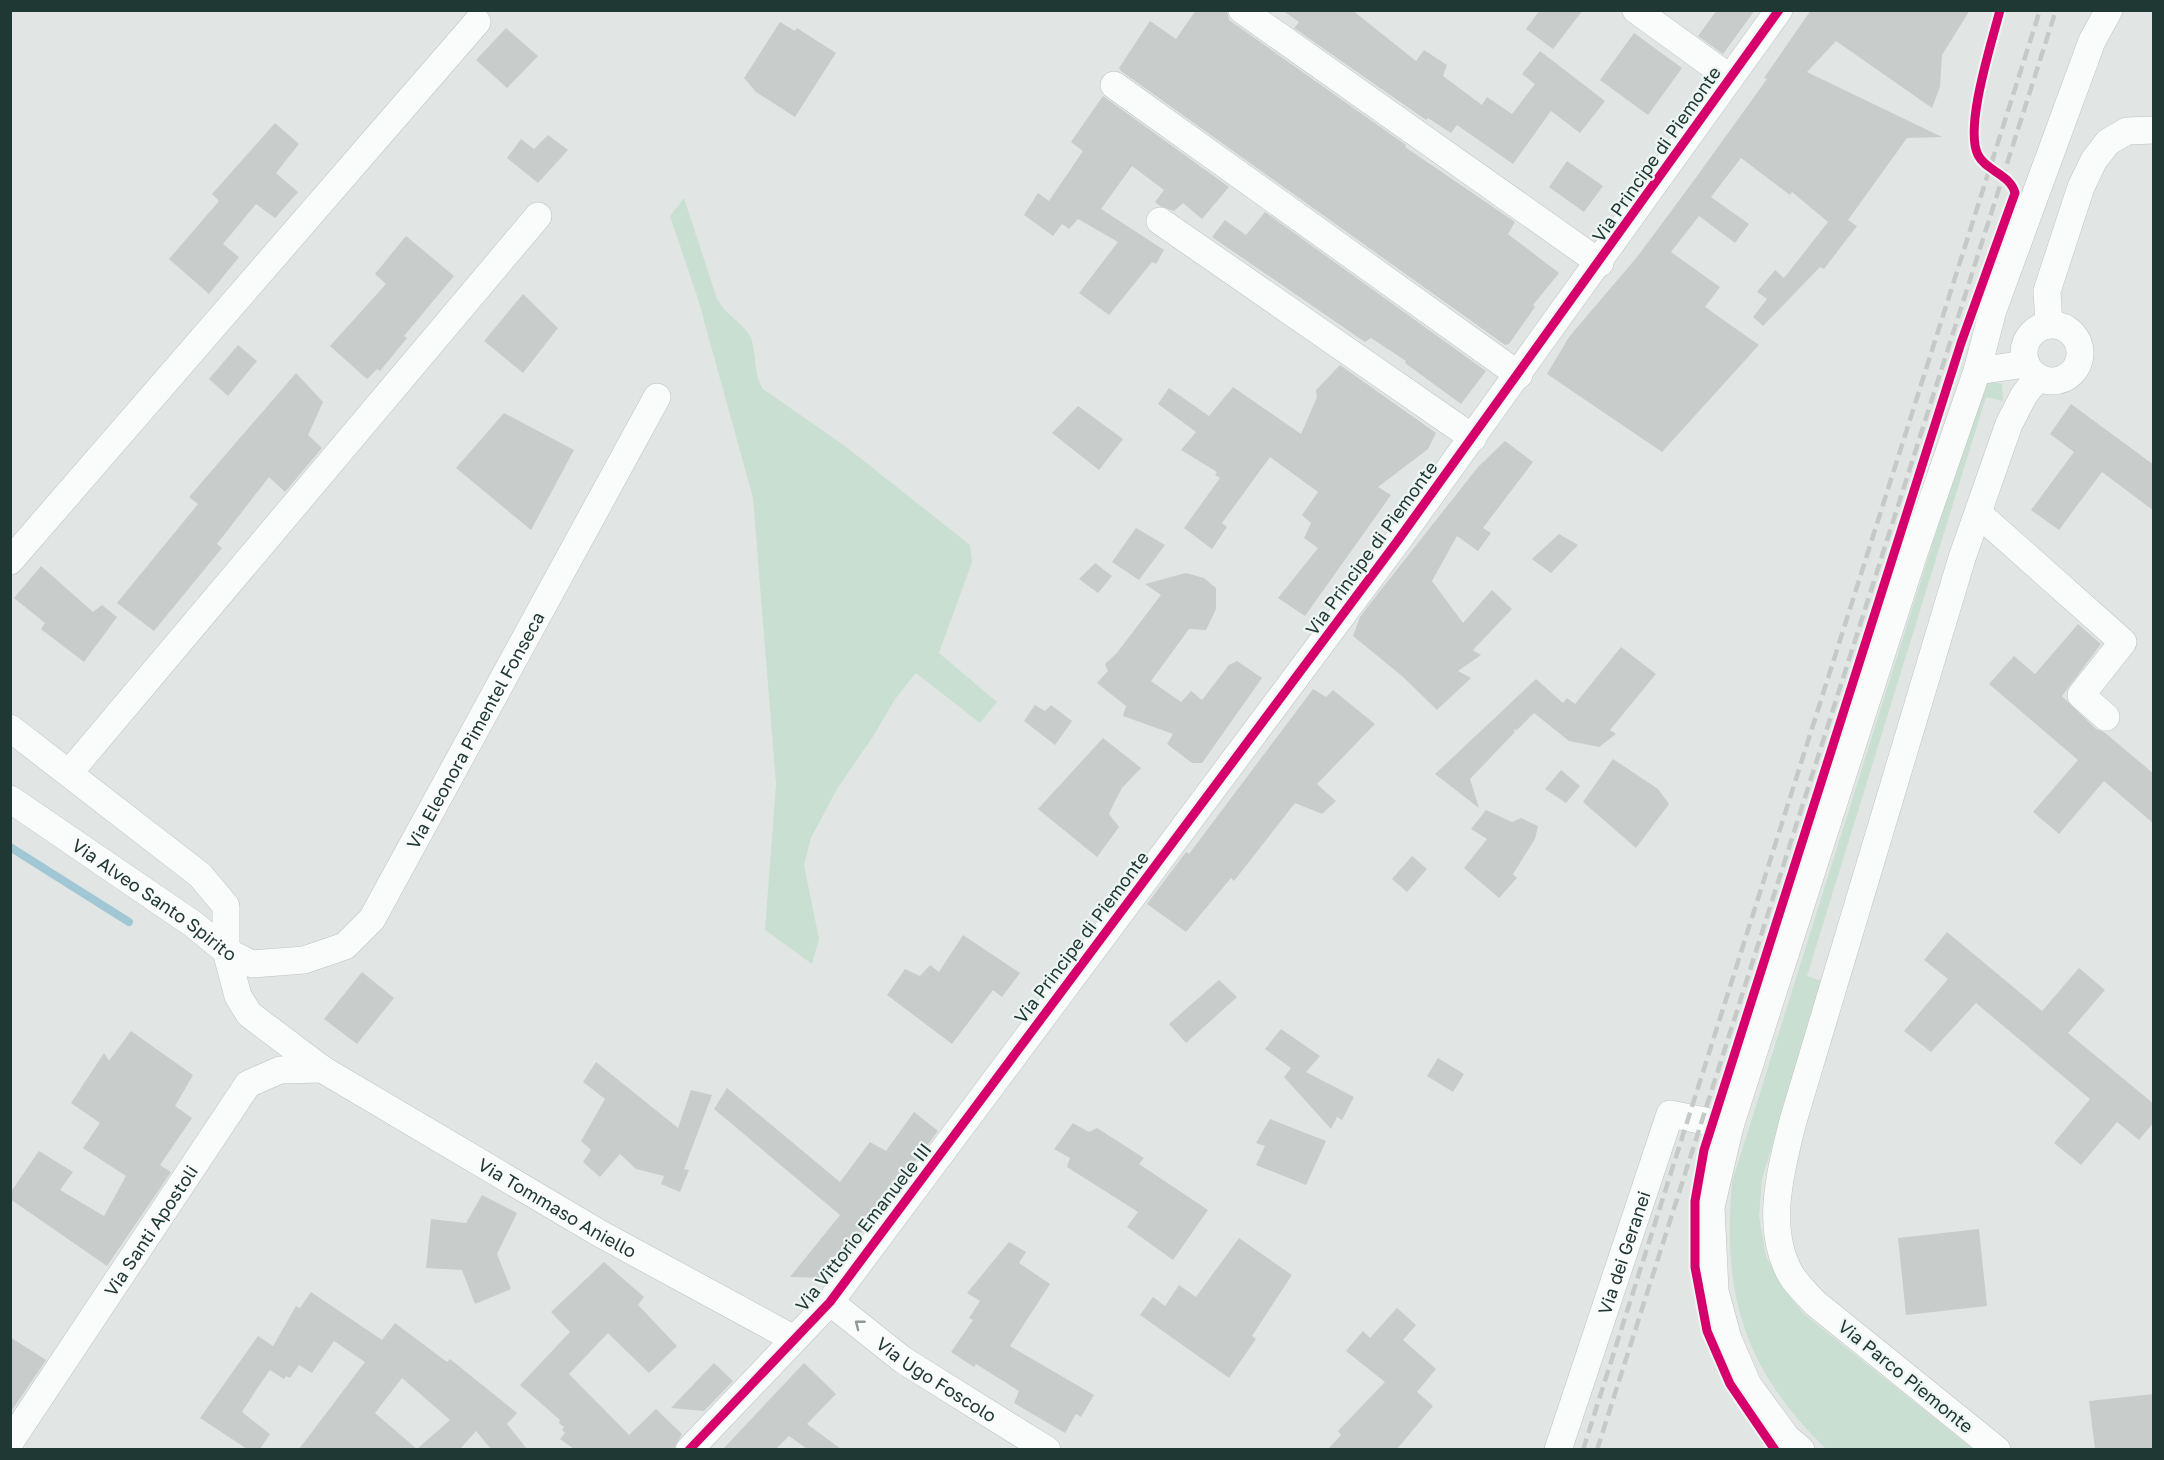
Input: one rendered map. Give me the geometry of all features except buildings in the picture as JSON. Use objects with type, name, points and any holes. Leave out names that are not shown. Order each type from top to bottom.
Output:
[{"type":"street","points":[[1242,10],[1600,263]]},
{"type":"street","points":[[1636,10],[1730,78]]},
{"type":"street","name":"Via Principe di Piemonte","points":[[982,1098],[1473,438],[1779,10]]},
{"type":"street","points":[[1801,1449],[1787,1438],[1748,1385],[1728,1339],[1715,1291],[1711,1207],[1730,1126],[1913,556],[1977,371],[1993,310],[2092,41],[2109,10]]},
{"type":"street","points":[[10,561],[477,22]]},
{"type":"street","points":[[1114,85],[1518,375]]},
{"type":"street","points":[[1993,310],[2041,329],[2066,328],[2078,341],[2080,359],[2071,374],[2064,379],[2046,381],[2032,370],[2025,348],[2041,329],[2047,291],[2081,187],[2094,160],[2108,142],[2127,131],[2154,130]]},
{"type":"street","points":[[69,773],[538,216]]},
{"type":"street","points":[[1160,221],[1473,438]]},
{"type":"street","points":[[1977,371],[2032,370]]},
{"type":"street","name":"Via Parco Piemonte","points":[[1997,1449],[1815,1303],[1792,1276],[1781,1252],[1776,1190],[1796,1110],[1962,558],[2008,424],[2024,395],[2032,370]]},
{"type":"street","name":"Via Eleonora Pimentel Fonseca","points":[[226,951],[252,964],[304,960],[345,946],[372,919],[657,397]]},
{"type":"street","points":[[1979,514],[2123,642],[2081,695],[2106,717]]},
{"type":"street","points":[[10,728],[200,875],[226,906],[226,951]]},
{"type":"street","name":"Via Alveo Santo Spirito","points":[[10,799],[193,924],[226,951],[238,996],[249,1014],[322,1069]]},
{"type":"street","name":"Via Tommaso Aniello","points":[[322,1069],[599,1233],[794,1339]]},
{"type":"street","name":"Via Santi Apostoli","points":[[10,1442],[248,1084],[280,1070],[322,1069]]},
{"type":"street","name":"Via Vittorio Emanuele III","points":[[689,1449],[830,1302],[982,1098]]},
{"type":"street","name":"Via dei Geranei","points":[[1558,1449],[1670,1114],[1730,1126]]},
{"type":"street","name":"Via Ugo Foscolo","points":[[830,1302],[903,1360],[1047,1449]]},
{"type":"green space","points":[[684,198],[717,299],[749,334],[752,341],[757,376],[763,389],[845,446],[970,545],[972,562],[939,653],[997,702],[980,723],[916,673],[895,699],[874,735],[837,789],[811,838],[804,865],[819,939],[812,964],[765,930],[776,784],[753,498],[698,299],[670,216]]},
{"type":"green space","points":[[1984,380],[2002,384],[2003,401],[1986,397],[1807,976],[1822,981],[1762,1179],[1759,1216],[1766,1256],[1782,1287],[1804,1314],[1973,1449],[1826,1449],[1798,1419],[1775,1389],[1744,1328],[1731,1260],[1732,1182]]},
{"type":"waterway","points":[[10,847],[129,922]]},
{"type":"railway","points":[[1583,1450],[2040,10]]},
{"type":"railway","points":[[1597,1450],[2056,10]]},
{"type":"cycle path","points":[[689,1450],[830,1302],[1396,543],[1779,10]]},
{"type":"cycle path","points":[[1775,1450],[1730,1384],[1707,1331],[1695,1267],[1695,1201],[1704,1150],[1961,343],[2015,193],[2008,181],[1986,165],[1978,155],[1975,142],[1974,125],[1977,105],[2000,10]]}]
